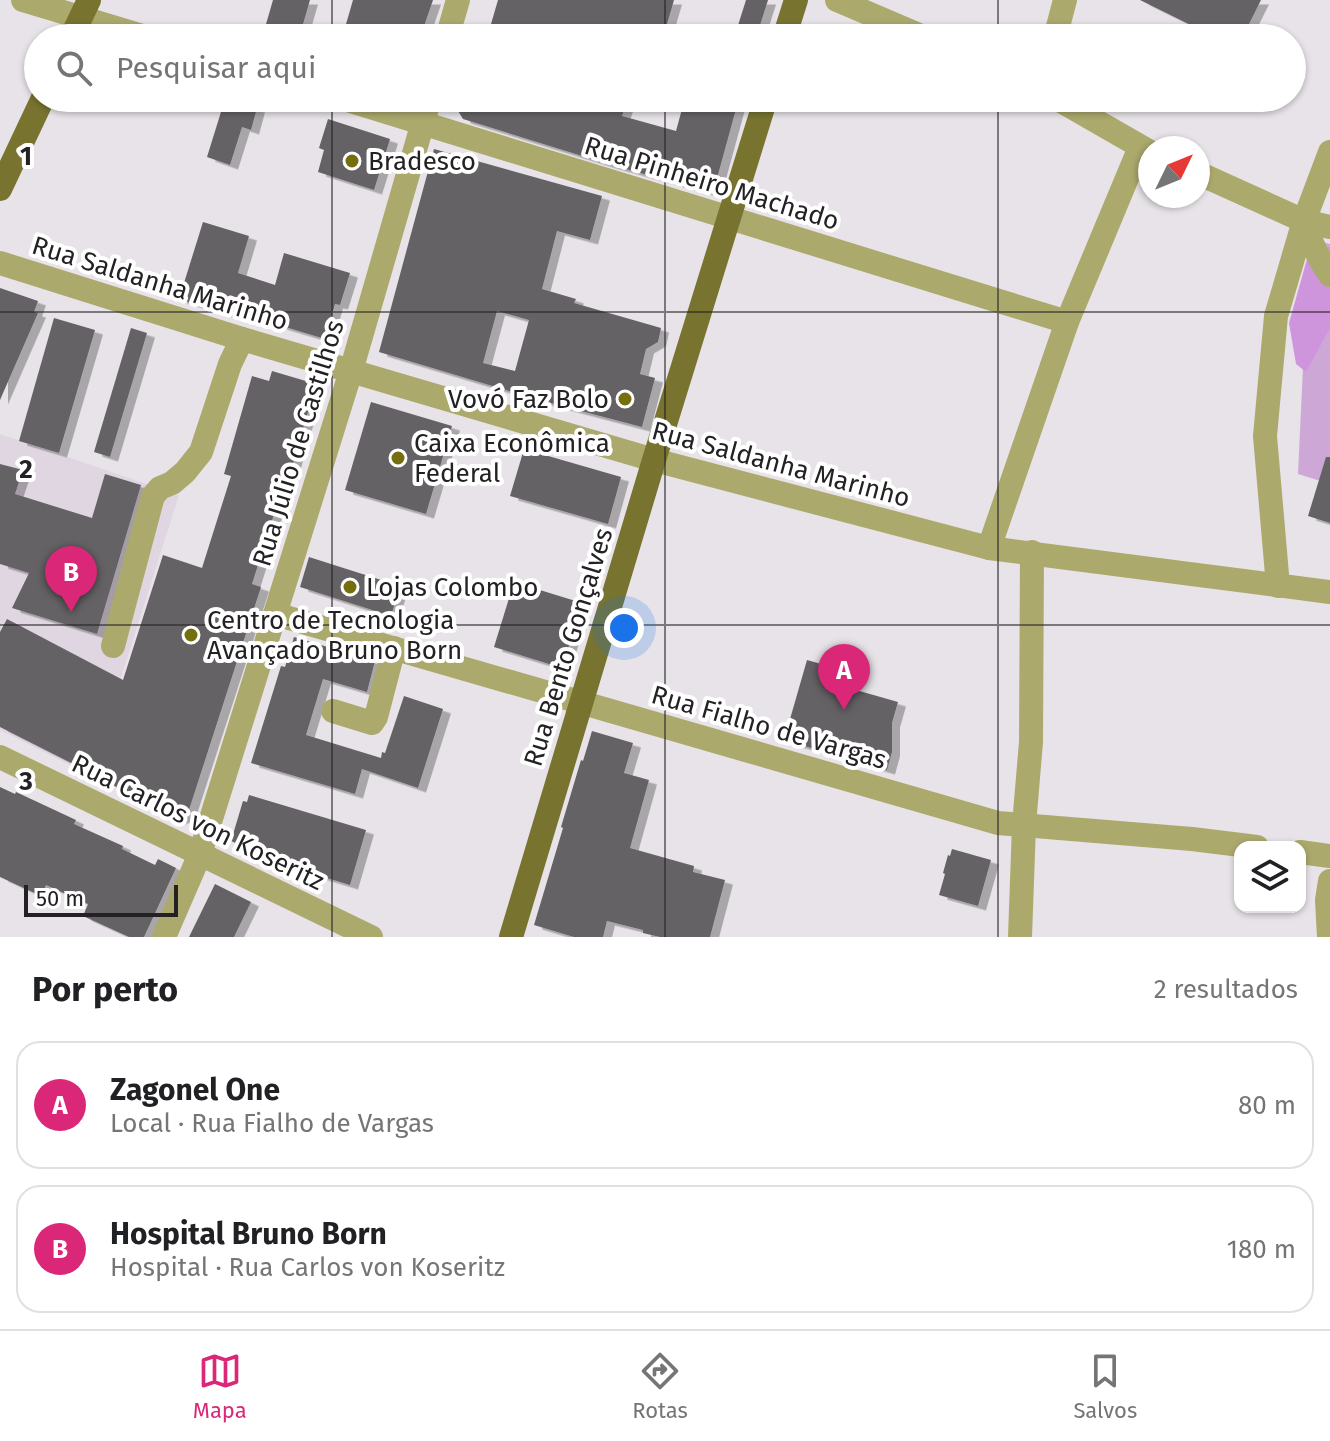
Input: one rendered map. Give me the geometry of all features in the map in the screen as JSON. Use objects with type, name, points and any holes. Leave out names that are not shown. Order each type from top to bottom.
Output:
[{"type":"main road","points":[[788,24],[796,0]]},
{"type":"main road","points":[[0,189],[36,112]]},
{"type":"main road","name":"Rua Bento Gonçalves","points":[[511,937],[762,112]]},
{"type":"street","points":[[23,0],[101,24]]},
{"type":"street","points":[[451,24],[458,0]]},
{"type":"street","points":[[837,0],[893,24]]},
{"type":"street","points":[[1059,24],[1065,0]]},
{"type":"street","name":"Rua Pinheiro Machado","points":[[387,112],[1067,322]]},
{"type":"street","name":"Rua Júlio de Castilhos","points":[[164,937],[200,854],[351,371],[426,112]]},
{"type":"street","points":[[1080,112],[1138,145]]},
{"type":"street","points":[[1278,586],[1265,436],[1276,316],[1304,221],[1330,152]]},
{"type":"street","points":[[989,548],[1067,322],[1138,165]]},
{"type":"street","points":[[1210,178],[1304,221],[1330,227]]},
{"type":"street","points":[[1304,221],[1319,244],[1330,252]]},
{"type":"street","points":[[1304,221],[1320,262],[1330,275]]},
{"type":"street","name":"Rua Saldanha Marinho","points":[[0,263],[242,339],[654,460],[989,548],[1330,592]]},
{"type":"street","points":[[113,646],[153,496],[185,472],[201,452],[230,364],[242,339]]},
{"type":"street","points":[[1020,937],[1031,742],[1032,552]]},
{"type":"street","name":"Rua Fialho de Vargas","points":[[275,614],[998,823],[1234,844]]},
{"type":"street","points":[[333,711],[372,723],[394,648]]},
{"type":"street","name":"Rua Carlos von Koseritz","points":[[0,757],[371,937]]},
{"type":"street","points":[[1306,853],[1330,856]]},
{"type":"street","points":[[1329,937],[1327,900],[1330,881]]},
{"type":"shaded area","points":[[1309,239],[1330,244],[1330,484],[1298,474]]},
{"type":"shaded area","points":[[1330,247],[1330,328],[1306,372],[1296,364],[1289,323],[1309,252]]},
{"type":"shaded area","points":[[0,434],[179,495],[90,775],[0,730]]},
{"type":"building","points":[[273,0],[310,0],[303,24],[266,24]]},
{"type":"building","points":[[353,0],[433,0],[425,24],[346,24]]},
{"type":"building","points":[[498,0],[674,0],[667,24],[491,24]]},
{"type":"building","points":[[746,0],[768,0],[760,24],[738,24]]},
{"type":"building","points":[[1140,0],[1261,0],[1249,24],[1189,24]]},
{"type":"building","points":[[221,112],[256,112],[251,130],[242,127],[230,165],[207,157]]},
{"type":"building","points":[[459,112],[623,112],[622,116],[676,131],[681,112],[735,112],[713,193],[463,119]]},
{"type":"building","name":"Bradesco","points":[[328,119],[390,139],[374,190],[318,172],[324,150],[319,148]]},
{"type":"building","points":[[434,149],[602,196],[590,240],[557,231],[542,289],[576,299],[574,303],[661,328],[658,342],[646,349],[640,374],[655,378],[642,427],[379,352]],"holes":[[[497,311],[529,320],[515,371],[483,363]]]},
{"type":"building","points":[[203,222],[249,236],[238,273],[275,285],[284,253],[350,273],[340,305],[335,304],[325,339],[229,310],[228,314],[179,299]]},
{"type":"building","points":[[0,288],[38,301],[34,312],[38,313],[0,400]]},
{"type":"building","points":[[54,318],[95,330],[59,453],[19,441]]},
{"type":"building","points":[[131,328],[147,333],[110,457],[94,452]]},
{"type":"building","points":[[272,371],[316,384],[290,474],[287,473],[252,584],[261,587],[187,816],[177,820],[0,727],[0,632],[7,619],[123,680],[163,555],[202,568],[231,476],[224,474],[252,376],[269,381]]},
{"type":"building","name":"Caixa Econômica Federal","points":[[371,402],[452,426],[426,514],[345,490]]},
{"type":"building","points":[[524,449],[621,477],[608,524],[510,496]]},
{"type":"building","points":[[1326,457],[1330,457],[1330,523],[1308,516]]},
{"type":"building","points":[[0,464],[23,470],[15,494],[92,518],[105,474],[141,485],[97,634],[12,608],[29,573],[0,564]]},
{"type":"building","name":"Lojas Colombo","points":[[309,557],[400,586],[391,616],[300,587]]},
{"type":"building","points":[[514,582],[582,603],[562,668],[494,647]]},
{"type":"building","points":[[294,637],[375,661],[367,692],[323,679],[306,735],[381,758],[404,696],[443,709],[418,788],[362,769],[355,794],[251,763],[281,666],[285,667]]},
{"type":"building","points":[[807,660],[839,669],[835,684],[898,702],[892,723],[892,752],[887,770],[784,740]]},
{"type":"building","points":[[592,731],[633,743],[624,773],[649,780],[630,848],[694,866],[693,872],[725,880],[710,937],[660,937],[607,921],[603,937],[574,937],[534,925]]},
{"type":"building","points":[[0,787],[76,820],[74,824],[123,846],[122,849],[155,865],[158,859],[176,868],[144,937],[129,937],[83,916],[88,904],[46,885],[41,896],[0,877]]},
{"type":"building","points":[[249,795],[366,830],[350,885],[284,865],[231,841],[243,801],[247,802]]},
{"type":"building","points":[[952,849],[991,860],[978,906],[939,895]]},
{"type":"building","points":[[215,884],[251,902],[234,937],[189,937]]},
{"type":"place","name":"Bradesco","points":[[352,161]]},
{"type":"place","name":"Vovó Faz Bolo","points":[[625,399]]},
{"type":"place","name":"Caixa Econômica Federal","points":[[398,458]]},
{"type":"place","name":"Lojas Colombo","points":[[350,587]]},
{"type":"place","name":"Hospital Bruno Born","points":[[71,612]]},
{"type":"place","name":"Centro de Tecnologia Avançado Bruno Born","points":[[191,635]]},
{"type":"place","name":"Zagonel One","points":[[844,710]]}]
